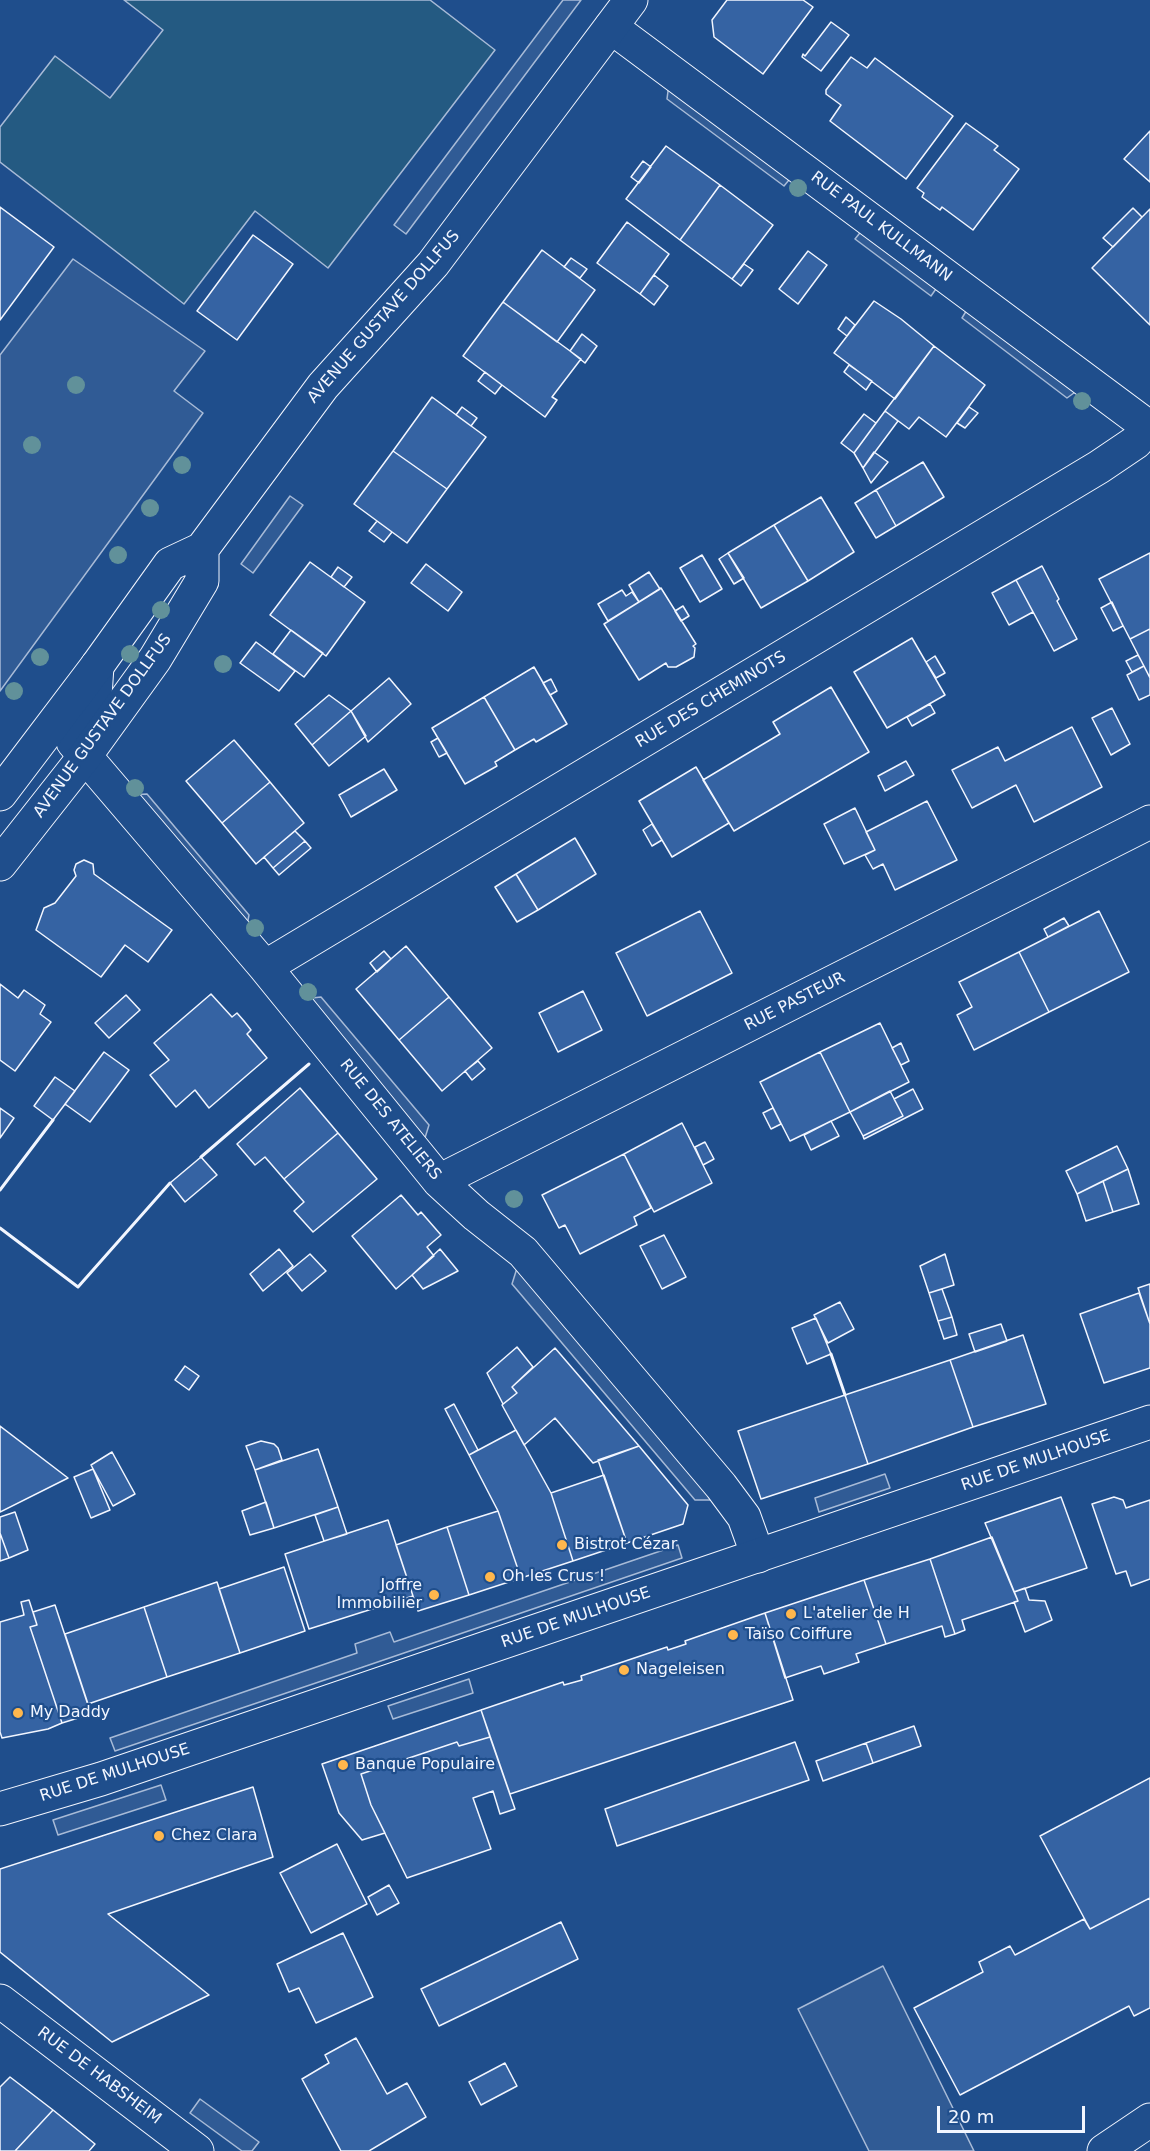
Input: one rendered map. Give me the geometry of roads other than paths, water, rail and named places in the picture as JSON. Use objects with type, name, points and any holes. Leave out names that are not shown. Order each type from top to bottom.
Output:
[{"type":"street","name":"AVENUE GUSTAVE DOLLFUS","points":[[0,795],[170,564],[202,549],[323,386],[433,264],[631,0]]},
{"type":"street","name":"RUE PAUL KULLMANN","points":[[611,27],[1150,427]]},
{"type":"street","name":"RUE DES CHEMINOTS","points":[[266,967],[1099,467],[1136,442],[1150,427]]},
{"type":"street","name":"AVENUE GUSTAVE DOLLFUS","points":[[0,864],[85,756],[155,659],[202,581],[202,549]]},
{"type":"street","name":"RUE DES ATELIERS","points":[[97,666],[95,696],[73,742],[266,967],[440,1181],[476,1215],[524,1252],[721,1486],[744,1517],[758,1556]]},
{"type":"street","name":"RUE PASTEUR","points":[[440,1181],[1150,822]]},
{"type":"street","name":"RUE DE MULHOUSE","points":[[0,1809],[101,1779],[1150,1422]]},
{"type":"street","name":"RUE DE HABSHEIM","points":[[0,2001],[197,2151]]},
{"type":"street","points":[[1104,2151],[1150,2120]]},
{"type":"place","name":"Bistrot Cézar","points":[[562,1545]]},
{"type":"place","name":"Oh les Crus !","points":[[490,1577]]},
{"type":"place","name":"Joffre Immobilier","points":[[434,1595]]},
{"type":"place","name":"L'atelier de H","points":[[791,1614]]},
{"type":"place","name":"Taïso Coiffure","points":[[733,1635]]},
{"type":"place","name":"Nageleisen","points":[[624,1670]]},
{"type":"place","name":"My Daddy","points":[[18,1713]]},
{"type":"place","name":"Banque Populaire","points":[[343,1765]]},
{"type":"place","name":"Chez Clara","points":[[159,1836]]}]
